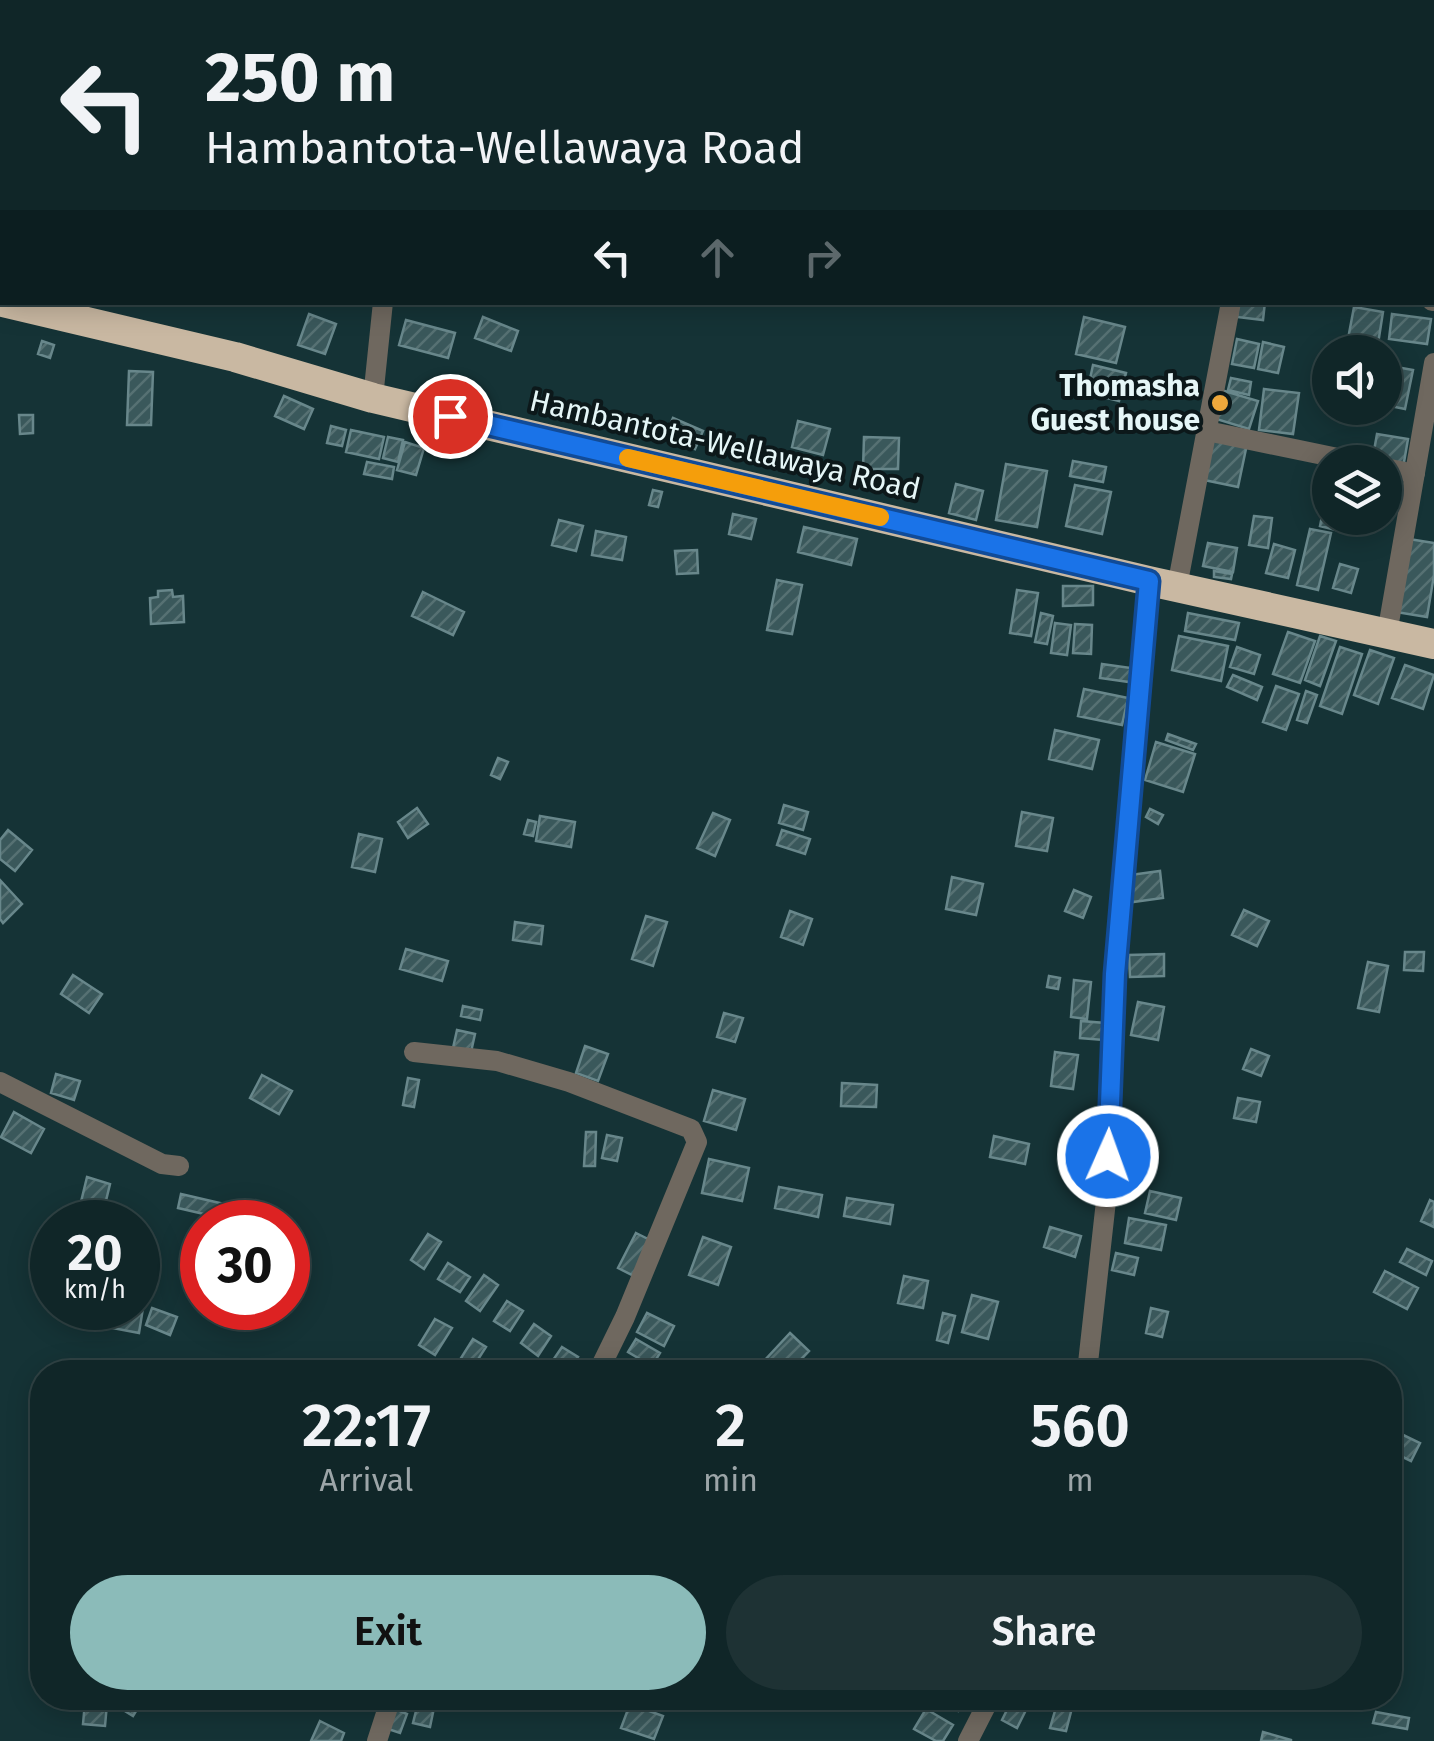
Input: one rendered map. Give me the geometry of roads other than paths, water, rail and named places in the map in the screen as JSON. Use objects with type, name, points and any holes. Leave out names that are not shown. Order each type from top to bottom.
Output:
[{"type":"highway","name":"Hambantota-Wellawaya Road","points":[[15,305],[236,357],[373,398],[1434,644]]},
{"type":"street","points":[[373,398],[383,305]]},
{"type":"street","points":[[1088,1360],[1107,1192],[1115,974],[1163,584],[1207,431],[1230,305]]},
{"type":"street","points":[[1387,634],[1434,364]]},
{"type":"street","points":[[1207,431],[1312,453]]},
{"type":"street","points":[[1402,471],[1415,474]]},
{"type":"street","points":[[414,1052],[496,1061],[570,1082],[690,1129],[697,1142],[626,1317],[604,1360]]},
{"type":"street","points":[[0,1082],[162,1164],[179,1166]]},
{"type":"street","points":[[378,1741],[387,1710]]},
{"type":"street","points":[[968,1741],[984,1710]]},
{"type":"place","name":"Thomasha Guest house","points":[[1220,403]]}]
